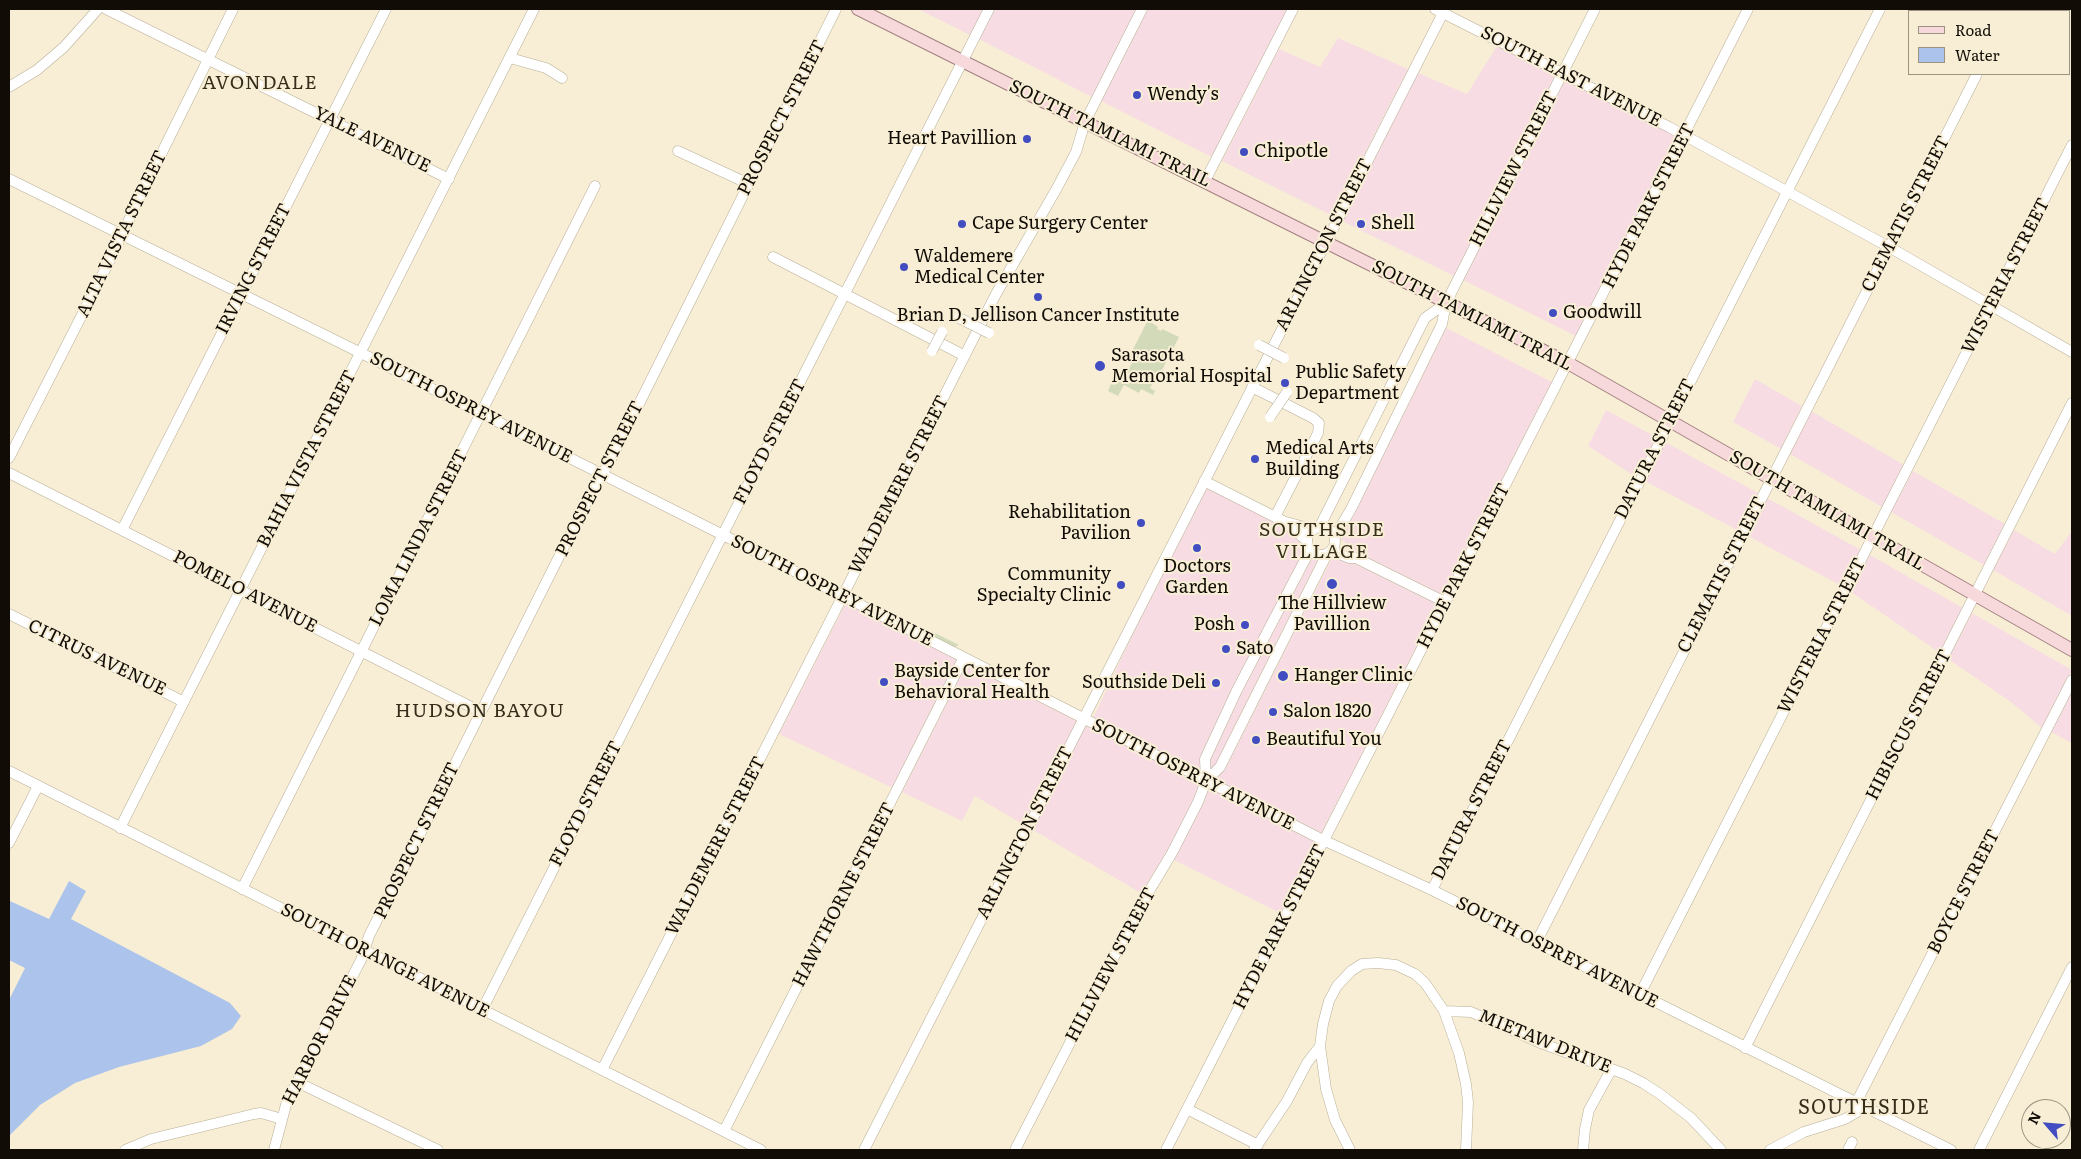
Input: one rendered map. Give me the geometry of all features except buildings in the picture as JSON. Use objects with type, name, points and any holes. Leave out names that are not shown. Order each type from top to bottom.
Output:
[{"type":"main road","name":"SOUTH TAMIAMI TRAIL","points":[[858,9],[1568,363],[2072,650]]},
{"type":"street","points":[[9,87],[37,70],[64,47],[98,9]]},
{"type":"street","name":"YALE AVENUE","points":[[106,9],[449,179]]},
{"type":"street","name":"ALTA VISTA STREET","points":[[9,458],[122,235],[233,9]]},
{"type":"street","name":"IRVING STREET","points":[[122,530],[386,9]]},
{"type":"street","name":"BAHIA VISTA STREET","points":[[120,828],[534,9]]},
{"type":"street","name":"PROSPECT STREET","points":[[363,950],[836,9]]},
{"type":"street","name":"FLOYD STREET","points":[[482,1010],[989,9]]},
{"type":"street","name":"WALDEMERE STREET","points":[[602,1070],[1001,285],[1076,152],[1085,122],[1142,9]]},
{"type":"street","points":[[1205,182],[1293,9]]},
{"type":"street","name":"HILLVIEW STREET","points":[[1206,781],[1220,767],[1351,509],[1442,324],[1446,303],[1595,9]]},
{"type":"street","name":"HYDE PARK STREET","points":[[1166,1150],[1748,9]]},
{"type":"street","name":"DATURA STREET","points":[[1432,890],[1880,9]]},
{"type":"street","name":"SOUTH EAST AVENUE","points":[[1441,10],[1684,136],[1889,247],[2072,352]]},
{"type":"street","name":"ARLINGTON STREET","points":[[864,1150],[1326,242],[1441,10]]},
{"type":"street","points":[[510,58],[546,68],[562,78]]},
{"type":"street","name":"CLEMATIS STREET","points":[[1536,943],[1976,75]]},
{"type":"street","name":"WISTERIA STREET","points":[[1640,994],[2072,145]]},
{"type":"street","points":[[678,151],[749,184]]},
{"type":"street","name":"SOUTH OSPREY AVENUE","points":[[9,179],[602,474],[1323,840],[1432,890],[1951,1150]]},
{"type":"street","name":"LOMA LINDA STREET","points":[[242,889],[596,186]]},
{"type":"street","points":[[774,257],[965,356]]},
{"type":"street","name":"HILLVIEW STREET","points":[[1316,528],[1425,318],[1446,303]]},
{"type":"street","points":[[959,318],[989,333]]},
{"type":"street","points":[[932,351],[942,332]]},
{"type":"street","points":[[1259,345],[1284,358]]},
{"type":"street","points":[[1252,386],[1317,420],[1319,428],[1275,517]]},
{"type":"street","points":[[1270,418],[1287,392]]},
{"type":"street","name":"HIBISCUS STREET","points":[[1746,1048],[2072,403]]},
{"type":"street","name":"POMELO AVENUE","points":[[9,473],[481,712]]},
{"type":"street","points":[[1204,481],[1284,522],[1315,554],[1332,546],[1352,552],[1356,558],[1445,602]]},
{"type":"street","points":[[1284,522],[1316,528],[1329,528],[1332,546]]},
{"type":"street","points":[[1309,546],[1308,534],[1316,528]]},
{"type":"street","name":"HILLVIEW STREET","points":[[1015,1150],[1139,908],[1172,852],[1198,802],[1206,781],[1205,758],[1309,546]]},
{"type":"street","name":"CITRUS AVENUE","points":[[9,614],[184,702]]},
{"type":"street","name":"HAWTHORNE STREET","points":[[724,1132],[963,658]]},
{"type":"street","name":"BOYCE STREET","points":[[1860,1106],[2072,680]]},
{"type":"street","name":"SOUTH ORANGE AVENUE","points":[[9,771],[761,1150]]},
{"type":"street","points":[[9,843],[38,786]]},
{"type":"street","name":"HARBOR DRIVE","points":[[125,1150],[151,1139],[254,1114],[261,1113],[282,1119],[287,1101],[361,960],[363,950]]},
{"type":"street","points":[[1350,1150],[1330,1105],[1320,1046],[1323,1024],[1332,994],[1351,971],[1362,964],[1378,963],[1406,968],[1425,983],[1444,1011],[1460,1052],[1466,1084],[1468,1102],[1466,1150]]},
{"type":"street","points":[[1979,1150],[2072,968]]},
{"type":"street","name":"MIETAW DRIVE","points":[[1444,1011],[1471,1012],[1538,1042],[1643,1083],[1691,1118],[1722,1150]]},
{"type":"street","points":[[1188,1109],[1256,1148],[1320,1046]]},
{"type":"street","points":[[1583,1150],[1584,1129],[1589,1110],[1611,1070]]},
{"type":"street","points":[[298,1082],[438,1150]]},
{"type":"street","points":[[1770,1150],[1804,1132],[1845,1119],[1860,1106]]},
{"type":"street","points":[[274,1150],[282,1119]]},
{"type":"shaded area","points":[[918,9],[983,9],[970,35]]},
{"type":"shaded area","points":[[995,9],[1137,9],[1092,97],[979,39]]},
{"type":"shaded area","points":[[1148,9],[1287,9],[1212,157],[1101,101]]},
{"type":"shaded area","points":[[1338,38],[1408,69],[1333,216],[1222,161],[1279,49],[1320,67]]},
{"type":"shaded area","points":[[1497,46],[1555,76],[1454,276],[1342,221],[1418,73],[1467,94]]},
{"type":"shaded area","points":[[1565,81],[1678,137],[1576,336],[1463,280]]},
{"type":"shaded area","points":[[1446,328],[1552,382],[1442,596],[1361,556],[1340,538],[1356,511]]},
{"type":"shaded area","points":[[1755,379],[1802,406],[1781,449],[1733,422]]},
{"type":"shaded area","points":[[1606,410],[1656,437],[1636,477],[1588,446]]},
{"type":"shaded area","points":[[1811,411],[1904,465],[1882,507],[1790,454]]},
{"type":"shaded area","points":[[1665,442],[1758,493],[1739,531],[1645,481]]},
{"type":"shaded area","points":[[1913,471],[2005,524],[1984,565],[1891,512]]},
{"type":"shaded area","points":[[1207,488],[1279,524],[1302,544],[1305,550],[1233,688],[1201,756],[1201,773],[1093,718],[1140,619]]},
{"type":"shaded area","points":[[1767,498],[1861,550],[1842,586],[1748,536]]},
{"type":"shaded area","points":[[2014,530],[2055,554],[2072,531],[2072,616],[1993,570]]},
{"type":"shaded area","points":[[1870,555],[1963,608],[1940,653],[1851,592]]},
{"type":"shaded area","points":[[1333,556],[1357,564],[1438,604],[1321,834],[1214,780],[1225,769]]},
{"type":"shaded area","points":[[1312,558],[1318,559],[1216,764],[1210,769],[1210,760],[1242,692]]},
{"type":"shaded area","points":[[846,603],[957,660],[893,788],[779,734]]},
{"type":"shaded area","points":[[1972,613],[2072,670],[2042,728],[2011,702],[1948,659]]},
{"type":"shaded area","points":[[966,665],[1077,721],[1024,825],[975,796],[962,821],[902,792]]},
{"type":"shaded area","points":[[2072,691],[2072,743],[2051,732]]},
{"type":"shaded area","points":[[1086,725],[1200,783],[1168,850],[1141,893],[1033,830]]},
{"type":"shaded area","points":[[1209,788],[1317,842],[1282,914],[1174,860],[1203,804]]},
{"type":"green space","points":[[1148,320],[1158,327],[1157,329],[1161,331],[1162,329],[1179,337],[1158,378],[1156,377],[1150,388],[1155,391],[1153,395],[1141,389],[1139,393],[1124,385],[1118,396],[1108,391],[1111,384],[1115,385],[1121,374],[1125,376],[1132,363],[1127,361]]},
{"type":"green space","points":[[923,627],[959,645],[955,647],[925,632]]},
{"type":"water","points":[[69,881],[86,891],[71,919],[230,1003],[241,1016],[232,1029],[201,1046],[119,1067],[75,1083],[40,1105],[9,1136],[9,1000],[25,968],[9,960],[9,903],[10,901],[49,919]]},
{"type":"place","name":"Wendy's","points":[[1137,95]]},
{"type":"place","name":"Heart Pavillion","points":[[1027,139]]},
{"type":"place","name":"Chipotle","points":[[1244,152]]},
{"type":"place","name":"Cape Surgery Center","points":[[962,224]]},
{"type":"place","name":"Shell","points":[[1361,224]]},
{"type":"place","name":"Waldemere Medical Center","points":[[904,267]]},
{"type":"place","name":"Brian D, Jellison Cancer Institute","points":[[1038,297]]},
{"type":"place","name":"Goodwill","points":[[1553,313]]},
{"type":"place","name":"Sarasota Memorial Hospital","points":[[1100,366]]},
{"type":"place","name":"Public Safety Department","points":[[1285,383]]},
{"type":"place","name":"Medical Arts Building","points":[[1255,459]]},
{"type":"place","name":"Rehabilitation Pavilion","points":[[1141,523]]},
{"type":"place","name":"Doctors Garden","points":[[1197,548]]},
{"type":"place","name":"The Hillview Pavillion","points":[[1332,584]]},
{"type":"place","name":"Community Specialty Clinic","points":[[1121,585]]},
{"type":"place","name":"Posh","points":[[1245,625]]},
{"type":"place","name":"Sato","points":[[1226,649]]},
{"type":"place","name":"Hanger Clinic","points":[[1283,676]]},
{"type":"place","name":"Bayside Center for Behavioral Health","points":[[884,682]]},
{"type":"place","name":"Southside Deli","points":[[1216,683]]},
{"type":"place","name":"Salon 1820","points":[[1273,712]]},
{"type":"place","name":"Beautiful You","points":[[1256,740]]},
{"type":"district","name":"AVONDALE","points":[[260,83]]},
{"type":"district","name":"SOUTHSIDE VILLAGE","points":[[1322,541]]},
{"type":"district","name":"HUDSON BAYOU","points":[[480,711]]},
{"type":"district","name":"SOUTHSIDE","points":[[1864,1108]]}]
